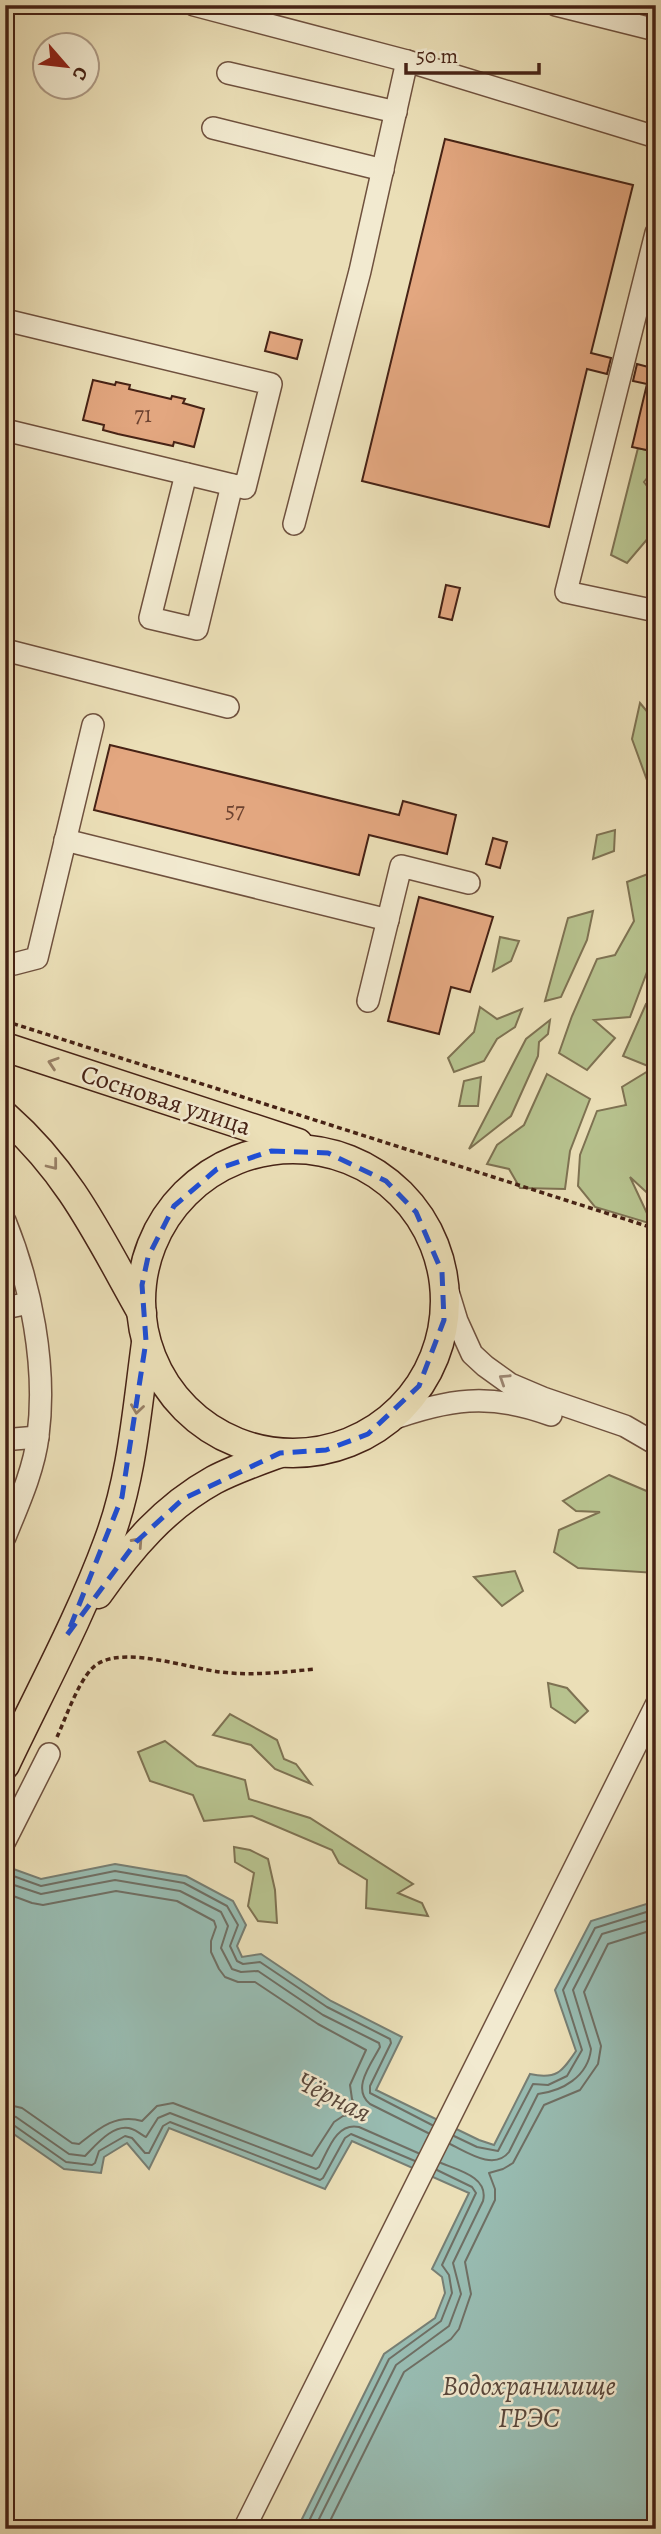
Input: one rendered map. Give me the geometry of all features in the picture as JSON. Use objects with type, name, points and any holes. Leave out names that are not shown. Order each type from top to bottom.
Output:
[{"type":"main road","name":"Сосновая улица","points":[[5,1047],[328,1153]]},
{"type":"main road","points":[[5,1116],[37,1145],[79,1201],[142,1313]]},
{"type":"main road","points":[[299,1149],[328,1153],[368,1169],[402,1195],[428,1231],[442,1272],[444,1320],[431,1365],[419,1386],[387,1421],[336,1447],[303,1453],[280,1453],[235,1442],[196,1418],[179,1402],[165,1384],[146,1341],[142,1284],[148,1257],[164,1222],[174,1206],[194,1186],[217,1169],[252,1155],[299,1149]]},
{"type":"main road","points":[[5,1765],[108,1541],[122,1497],[146,1341]]},
{"type":"main road","points":[[67,1635],[136,1542],[183,1499],[216,1479],[280,1453]]},
{"type":"street","points":[[194,5],[407,61],[656,137]]},
{"type":"street","points":[[556,5],[656,30]]},
{"type":"street","points":[[294,524],[360,271],[407,61]]},
{"type":"street","points":[[228,73],[396,112]]},
{"type":"street","points":[[214,128],[383,170]]},
{"type":"street","points":[[656,233],[566,592],[656,611]]},
{"type":"street","points":[[5,320],[271,384],[245,488],[5,430]]},
{"type":"street","points":[[186,474],[150,618],[174,624],[197,629],[232,485]]},
{"type":"street","points":[[5,650],[228,707]]},
{"type":"street","points":[[5,962],[14,964],[37,958],[93,725]]},
{"type":"street","points":[[65,840],[388,920]]},
{"type":"street","points":[[368,1001],[401,866],[469,883]]},
{"type":"street","points":[[5,1221],[29,1303],[40,1367],[38,1437],[22,1495],[5,1537]]},
{"type":"street","points":[[442,1272],[472,1354],[485,1366],[510,1384],[625,1426],[656,1445]]},
{"type":"street","points":[[5,1308],[29,1303]]},
{"type":"street","points":[[387,1421],[423,1408],[457,1401],[509,1402],[628,1442],[656,1445]]},
{"type":"street","points":[[14,1439],[38,1437]]},
{"type":"street","points":[[244,2529],[656,1705]]},
{"type":"street","points":[[5,1841],[49,1754]]},
{"type":"path","points":[[5,1021],[656,1229]]},
{"type":"path","points":[[49,1754],[83,1680],[98,1663],[123,1657],[175,1662],[218,1672],[261,1675],[316,1669]]},
{"type":"highlighted area","points":[[271,1151],[328,1153],[386,1181],[416,1212],[442,1272],[444,1320],[419,1386],[368,1434],[326,1450],[280,1453],[183,1499],[136,1542],[67,1635],[122,1497],[146,1341],[142,1285],[148,1257],[174,1206],[217,1169]]},
{"type":"green space","points":[[638,448],[656,452],[656,467],[644,482],[656,498],[655,530],[627,563],[611,555]]},
{"type":"green space","points":[[640,703],[650,715],[652,747],[656,740],[656,772],[648,783],[632,739]]},
{"type":"green space","points":[[615,830],[614,851],[593,859],[597,835]]},
{"type":"green space","points":[[653,872],[656,878],[656,948],[630,1017],[594,1020],[615,1038],[587,1070],[559,1053],[597,959],[615,955],[634,921],[627,882]]},
{"type":"green space","points":[[593,911],[587,940],[561,997],[545,1001],[568,918]]},
{"type":"green space","points":[[500,937],[519,941],[511,961],[493,971]]},
{"type":"green space","points":[[656,996],[656,1201],[630,1177],[652,1224],[595,1207],[578,1186],[580,1155],[597,1111],[626,1105],[622,1087],[653,1068],[623,1056],[646,1004]]},
{"type":"green space","points":[[480,1007],[497,1019],[522,1009],[515,1027],[497,1039],[484,1061],[454,1072],[448,1058],[474,1032]]},
{"type":"green space","points":[[550,1020],[548,1034],[539,1042],[538,1056],[511,1116],[469,1149],[526,1039]]},
{"type":"green space","points":[[547,1074],[590,1099],[570,1151],[565,1189],[520,1188],[509,1169],[487,1164],[497,1145],[524,1125]]},
{"type":"green space","points":[[481,1077],[478,1106],[459,1106],[464,1081]]},
{"type":"green space","points":[[609,1475],[656,1495],[656,1573],[578,1568],[554,1552],[559,1530],[600,1512],[576,1511],[563,1501]]},
{"type":"green space","points":[[515,1571],[523,1591],[502,1606],[474,1577]]},
{"type":"green space","points":[[548,1683],[567,1688],[588,1711],[575,1723],[551,1707]]},
{"type":"green space","points":[[230,1714],[277,1740],[284,1759],[296,1764],[311,1784],[275,1769],[251,1745],[213,1735]]},
{"type":"green space","points":[[165,1741],[197,1766],[245,1780],[249,1799],[310,1818],[413,1884],[398,1893],[422,1903],[428,1916],[366,1908],[367,1880],[339,1863],[332,1850],[252,1816],[204,1821],[193,1795],[150,1781],[138,1752]]},
{"type":"green space","points":[[234,1847],[250,1850],[268,1859],[275,1890],[277,1923],[258,1921],[248,1906],[254,1873],[235,1862]]},
{"type":"water","points":[[115,1864],[186,1876],[233,1901],[246,1925],[237,1946],[242,1957],[261,1954],[331,2001],[402,2037],[376,2090],[494,2145],[530,2074],[546,2076],[558,2073],[576,2051],[555,1990],[591,1921],[656,1901],[656,2529],[297,2529],[384,2354],[435,2318],[445,2293],[442,2277],[432,2269],[469,2193],[352,2141],[325,2189],[169,2128],[149,2169],[127,2143],[104,2157],[101,2173],[64,2169],[5,2128],[5,1866],[41,1879]]},
{"type":"building","points":[[445,139],[633,185],[591,353],[611,358],[607,374],[587,369],[549,527],[362,481]]},
{"type":"building","points":[[270,332],[302,340],[297,359],[265,351]]},
{"type":"building","points":[[637,364],[656,369],[656,452],[632,447],[647,384],[633,381]]},
{"type":"building","points":[[93,380],[130,385],[129,389],[171,399],[172,396],[185,399],[183,403],[204,409],[194,447],[174,442],[173,446],[118,434],[103,430],[104,425],[83,420]]},
{"type":"building","points":[[446,585],[460,588],[452,620],[439,617]]},
{"type":"building","points":[[110,745],[399,815],[403,801],[456,815],[447,854],[369,835],[359,875],[94,810]]},
{"type":"building","points":[[493,838],[507,842],[500,868],[486,864]]},
{"type":"building","points":[[419,897],[493,917],[470,992],[451,987],[439,1034],[388,1021]]},
{"type":"water label","name":"Чёрная","points":[[334,2097]]},
{"type":"water label","name":"Водохранилище ГРЭС","points":[[529,2402]]}]
